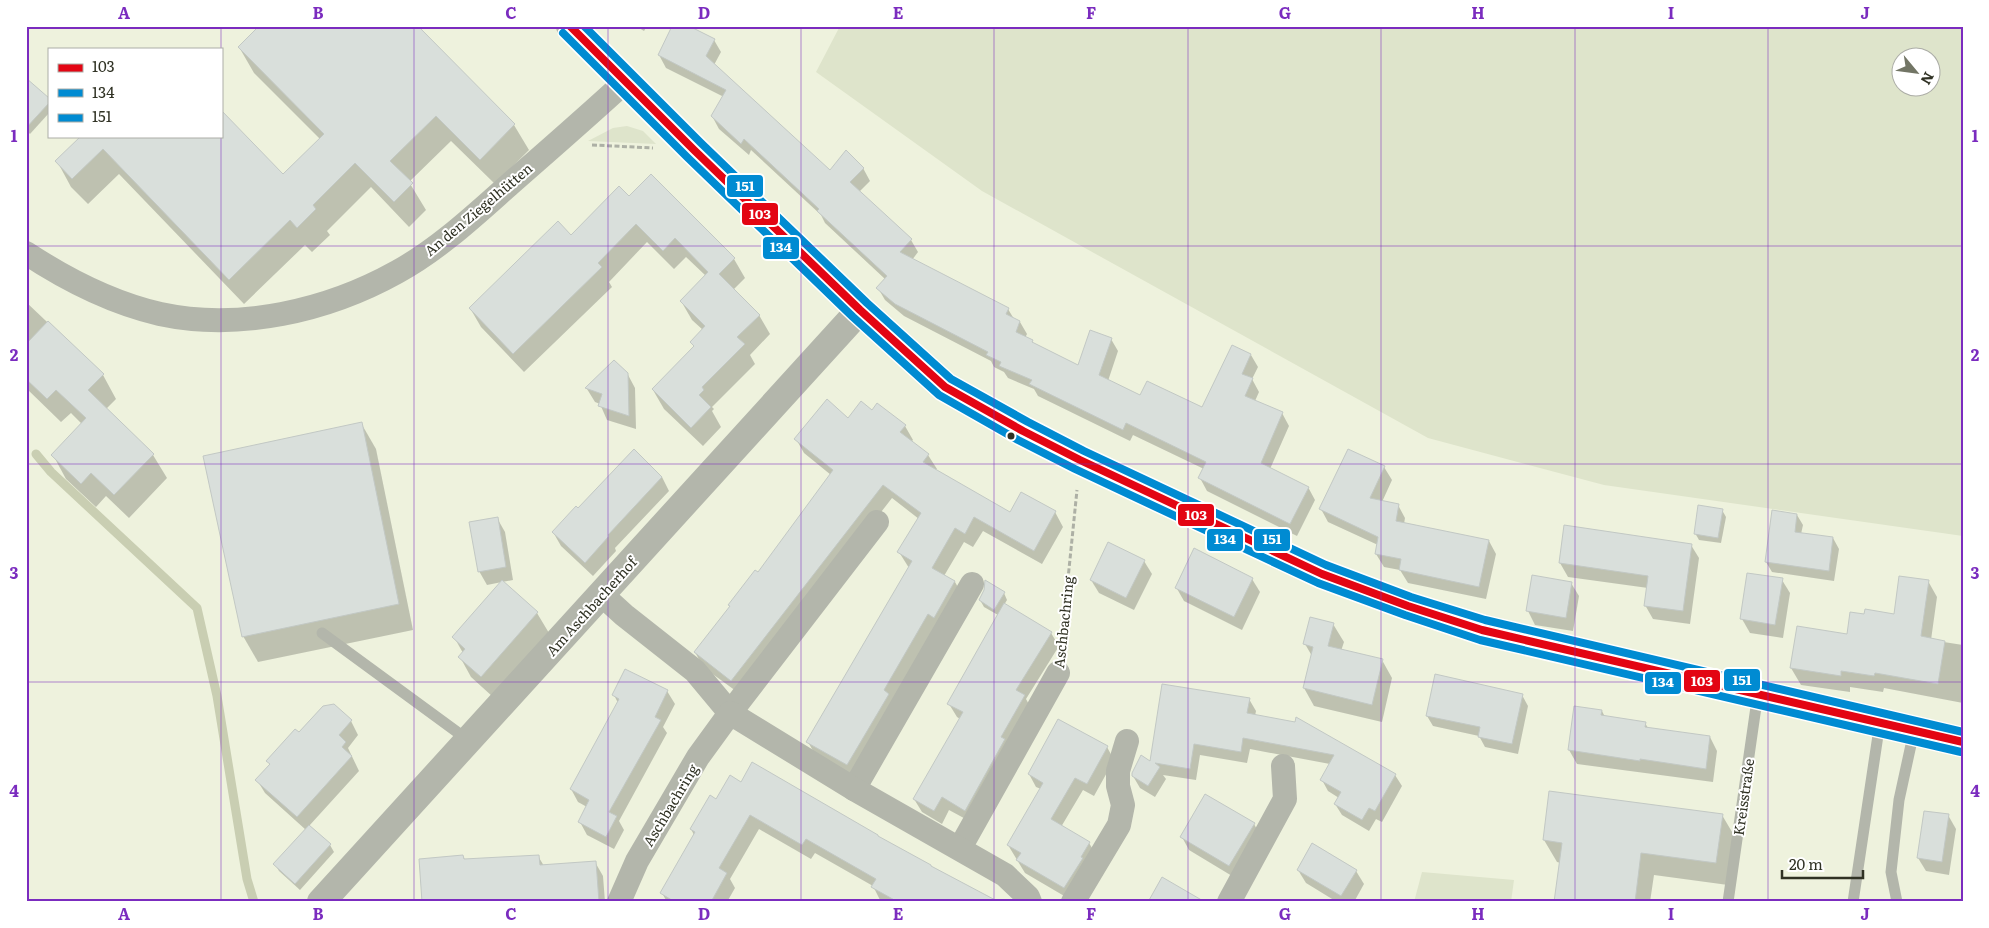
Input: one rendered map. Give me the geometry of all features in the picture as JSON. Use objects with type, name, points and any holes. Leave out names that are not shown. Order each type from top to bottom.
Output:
[{"type":"street","points":[[570,26],[694,150],[860,310],[945,387],[1023,431],[1080,460],[1322,574],[1408,606],[1482,630],[1963,742]]},
{"type":"street","name":"An den Ziegelhütten","points":[[26,253],[75,283],[107,297],[160,314],[201,319],[231,319],[305,309],[345,296],[398,271],[440,243],[556,144],[626,81]]},
{"type":"street","name":"Am Aschbacherhof","points":[[321,902],[860,310]]},
{"type":"street","name":"Aschbachring","points":[[619,902],[641,853],[698,757],[877,522]]},
{"type":"street","points":[[854,789],[972,584]]},
{"type":"street","points":[[602,594],[624,616],[695,671],[730,713],[854,789],[1005,875],[1028,896],[1030,902]]},
{"type":"street","name":"Aschbachring","points":[[960,848],[1058,673]]},
{"type":"street","points":[[1073,902],[1119,825],[1123,805],[1118,786],[1118,771],[1127,741]]},
{"type":"street","points":[[1229,902],[1286,799],[1283,766]]},
{"type":"lane","points":[[322,633],[468,740]]},
{"type":"lane","name":"Kreisstraße","points":[[1728,902],[1758,693]]},
{"type":"lane","points":[[1853,902],[1880,722]]},
{"type":"lane","points":[[1897,902],[1891,872],[1899,800],[1915,730]]},
{"type":"path","points":[[556,144],[694,150]]},
{"type":"path","name":"Aschbachring","points":[[1058,673],[1080,460]]},
{"type":"green space","points":[[840,26],[1963,26],[1963,536],[1604,485],[1428,438],[982,191],[816,72]]},
{"type":"green space","points":[[627,126],[643,131],[656,144],[588,141],[613,128]]},
{"type":"green space","points":[[1422,872],[1514,880],[1511,902],[1414,902]]},
{"type":"building","points":[[259,26],[418,26],[515,124],[480,160],[436,116],[390,161],[413,183],[394,202],[355,163],[313,205],[316,209],[297,228],[290,220],[229,280],[103,149],[72,179],[55,161],[79,138],[222,138],[222,111],[283,174],[324,134],[238,47]]},
{"type":"building","points":[[672,26],[689,26],[715,39],[706,56],[830,170],[846,150],[864,168],[850,182],[912,239],[900,252],[1009,308],[1006,314],[1020,321],[1016,332],[1033,340],[1032,342],[1078,365],[1090,330],[1112,338],[1099,375],[1140,395],[1147,381],[1202,407],[1232,345],[1251,354],[1242,374],[1253,378],[1245,396],[1283,412],[1261,463],[1309,487],[1290,524],[1198,478],[1206,462],[1126,423],[1123,430],[1029,384],[1032,380],[999,366],[1001,362],[986,355],[988,352],[895,304],[876,288],[887,276],[744,139],[741,144],[711,116],[726,90],[658,55]]},
{"type":"building","points":[[26,78],[48,97],[48,104],[26,128]]},
{"type":"building","points":[[651,174],[735,258],[719,274],[760,315],[737,337],[745,344],[702,387],[704,390],[699,395],[711,407],[691,428],[652,389],[694,346],[690,342],[705,326],[680,301],[708,272],[675,238],[663,251],[636,224],[598,263],[602,267],[513,354],[469,308],[558,221],[571,235],[619,186],[629,196]]},
{"type":"building","points":[[48,321],[104,374],[88,390],[154,454],[114,495],[91,473],[81,484],[51,455],[86,418],[56,390],[47,399],[26,379],[26,344]]},
{"type":"building","points":[[614,360],[628,373],[629,416],[598,406],[602,394],[585,388]]},
{"type":"building","points":[[827,399],[848,418],[861,401],[872,410],[877,403],[906,425],[900,432],[929,454],[923,462],[1010,512],[1021,492],[1056,511],[1034,551],[974,517],[965,534],[955,528],[932,568],[955,581],[934,618],[928,614],[884,690],[889,694],[847,765],[806,742],[912,561],[897,552],[921,513],[883,485],[731,681],[694,652],[755,570],[758,572],[833,470],[794,439]]},
{"type":"building","points":[[362,422],[399,604],[242,637],[203,456]]},
{"type":"building","points":[[634,449],[662,477],[608,535],[585,563],[552,532],[576,506],[578,508]]},
{"type":"building","points":[[1348,449],[1385,466],[1370,498],[1399,504],[1396,521],[1489,540],[1479,587],[1399,570],[1401,559],[1375,554],[1378,537],[1319,509]]},
{"type":"building","points":[[1698,505],[1723,509],[1718,538],[1694,534]]},
{"type":"building","points":[[1772,510],[1797,514],[1795,532],[1833,537],[1829,571],[1765,562]]},
{"type":"building","points":[[498,517],[506,567],[478,572],[469,522]]},
{"type":"building","points":[[1564,525],[1692,544],[1683,611],[1644,606],[1648,576],[1559,563]]},
{"type":"building","points":[[1108,542],[1145,560],[1126,598],[1090,580]]},
{"type":"building","points":[[1194,548],[1253,578],[1234,617],[1175,588]]},
{"type":"building","points":[[1747,573],[1783,578],[1775,625],[1740,619]]},
{"type":"building","points":[[1532,575],[1572,582],[1566,618],[1526,611]]},
{"type":"building","points":[[1899,576],[1929,580],[1921,636],[1945,641],[1938,684],[1875,673],[1874,676],[1841,671],[1841,676],[1790,668],[1797,626],[1847,634],[1850,612],[1864,614],[1865,609],[1894,614]]},
{"type":"building","points":[[502,580],[538,612],[481,677],[458,657],[465,649],[452,637]]},
{"type":"building","points":[[985,580],[1005,592],[994,610],[979,600],[984,590]]},
{"type":"building","points":[[1004,603],[1052,632],[1016,690],[1025,695],[1001,737],[1005,739],[965,811],[942,797],[934,811],[913,799],[963,712],[947,704]]},
{"type":"building","points":[[1310,617],[1334,623],[1328,646],[1383,659],[1372,705],[1303,688],[1313,647],[1303,644]]},
{"type":"building","points":[[625,669],[668,690],[655,717],[661,720],[609,812],[617,816],[606,837],[578,822],[589,800],[570,789],[619,699],[612,695]]},
{"type":"building","points":[[1435,674],[1523,694],[1512,744],[1478,737],[1480,727],[1426,716]]},
{"type":"building","points":[[1162,684],[1250,698],[1247,713],[1295,722],[1296,717],[1396,774],[1375,811],[1369,808],[1362,820],[1334,804],[1341,792],[1320,780],[1334,755],[1243,738],[1241,752],[1194,744],[1190,769],[1155,763],[1160,767],[1148,786],[1132,776],[1132,773],[1141,755],[1150,761]]},
{"type":"building","points":[[334,704],[352,720],[339,735],[346,742],[342,747],[352,756],[297,817],[255,780],[270,764],[266,761],[295,729],[299,732],[323,706]]},
{"type":"building","points":[[1574,706],[1602,710],[1601,715],[1646,722],[1645,727],[1710,736],[1706,769],[1568,750]]},
{"type":"building","points":[[1058,719],[1108,746],[1087,784],[1075,778],[1051,819],[1090,842],[1081,857],[1083,858],[1064,888],[1016,860],[1021,853],[1007,845],[1043,783],[1028,774]]},
{"type":"building","points":[[752,762],[878,836],[999,902],[898,902],[871,887],[876,879],[806,839],[802,845],[750,815],[719,868],[727,873],[711,902],[675,902],[660,893],[695,832],[690,829],[710,795],[716,799],[730,775],[741,782]]},
{"type":"building","points":[[1549,791],[1723,814],[1716,863],[1641,853],[1635,902],[1554,902],[1562,843],[1543,840]]},
{"type":"building","points":[[1205,794],[1255,823],[1229,866],[1180,837]]},
{"type":"building","points":[[1924,811],[1949,814],[1942,862],[1917,858]]},
{"type":"building","points":[[309,825],[331,844],[295,884],[273,864]]},
{"type":"building","points":[[1312,843],[1357,870],[1341,896],[1297,870]]},
{"type":"building","points":[[463,855],[464,859],[539,855],[540,865],[596,861],[599,902],[422,902],[419,859]]},
{"type":"building","points":[[1162,877],[1205,902],[1148,902]]},
{"type":"waterway","points":[[36,454],[51,472],[197,608],[217,696],[247,879],[254,902]]},
{"type":"transit line","name":"103","points":[[570,26],[694,150],[860,310],[945,387],[1023,431],[1080,460],[1322,574],[1408,606],[1482,630],[1963,742]]},
{"type":"transit line","name":"151","points":[[584,26],[701,143],[867,303],[951,379],[1084,451],[1326,565],[1411,597],[1485,620],[1963,732]]},
{"type":"transit line","name":"134","points":[[563,33],[687,157],[853,317],[939,395],[1018,440],[1075,469],[1318,583],[1480,640],[1961,752]]}]
